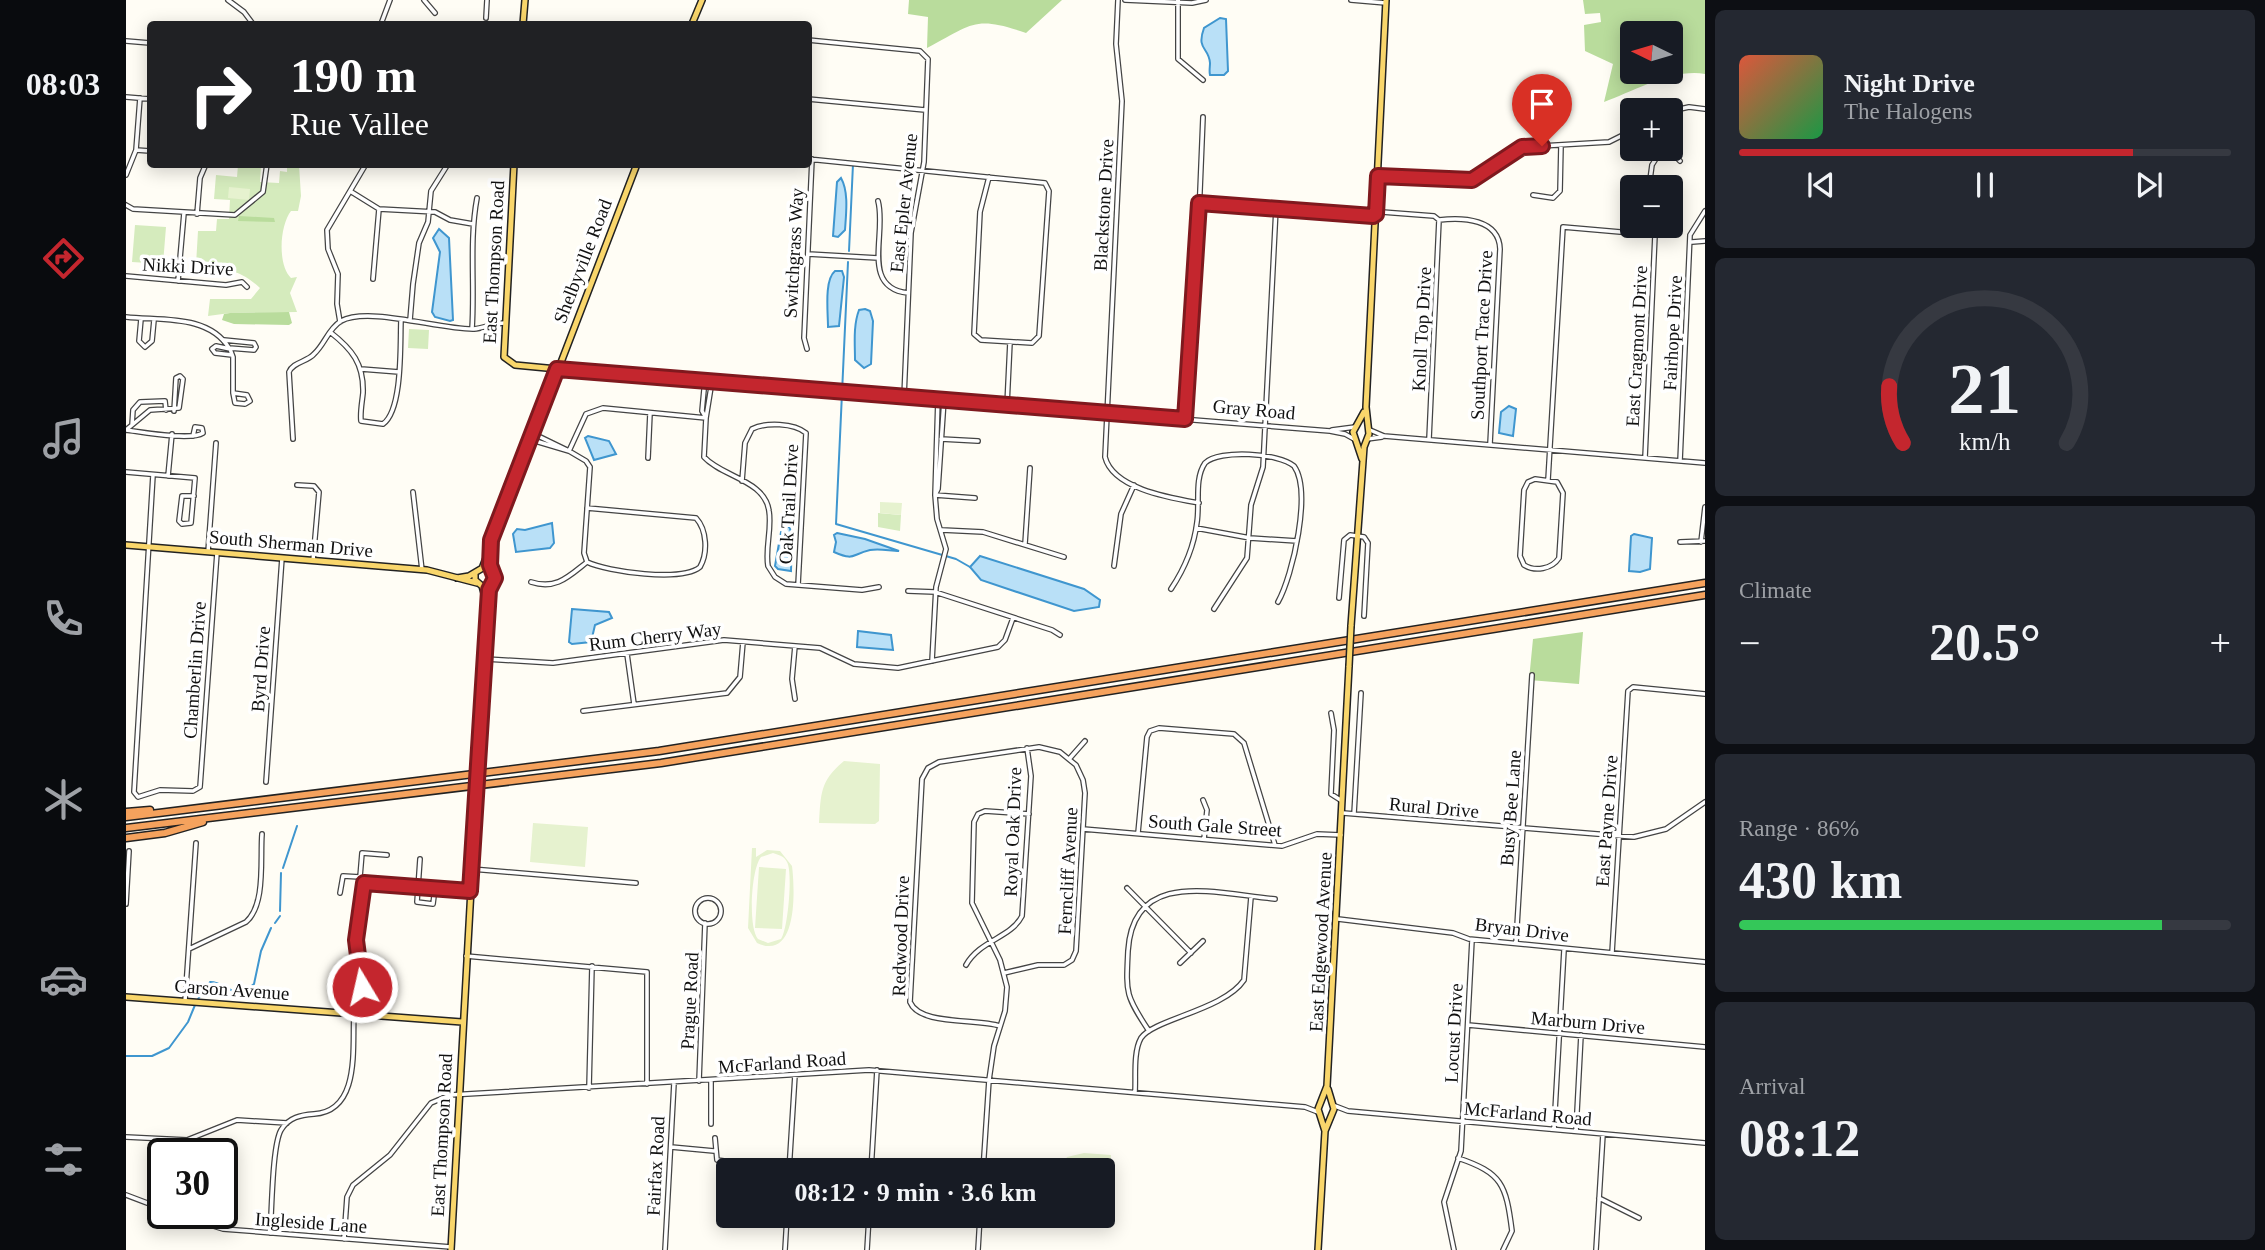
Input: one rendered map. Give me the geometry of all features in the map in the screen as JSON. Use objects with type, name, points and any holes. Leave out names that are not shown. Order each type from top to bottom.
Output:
[{"type":"highway","points":[[126,815],[444,780],[659,751],[1705,583]]},
{"type":"highway","points":[[126,833],[215,819],[661,763],[1705,595]]},
{"type":"highway","points":[[126,833],[186,827],[215,819]]},
{"type":"main road","points":[[523,21],[525,0]]},
{"type":"main road","points":[[693,21],[702,0]]},
{"type":"main road","points":[[1366,407],[1356,427],[1354,439],[1362,442],[1367,439],[1368,429],[1366,407],[1386,1]]},
{"type":"main road","name":"East Thompson Road","points":[[506,361],[505,323],[514,168]]},
{"type":"main road","name":"Shelbyville Road","points":[[557,369],[635,168]]},
{"type":"main road","name":"Gray Road","points":[[506,361],[515,365],[557,369]]},
{"type":"main road","points":[[488,621],[475,573],[486,566],[491,540],[557,369]]},
{"type":"main road","points":[[1356,427],[1361,425],[1368,429]]},
{"type":"main road","name":"East Edgewood Avenue","points":[[1354,439],[1364,466]]},
{"type":"main road","name":"East Edgewood Avenue","points":[[1318,1250],[1325,1131],[1332,1104],[1328,1086],[1343,835],[1351,626],[1367,439]]},
{"type":"main road","name":"South Sherman Drive","points":[[126,545],[422,570],[480,584]]},
{"type":"main road","points":[[466,956],[488,621],[492,584],[496,575],[486,566]]},
{"type":"main road","name":"South Sherman Drive","points":[[453,578],[475,573]]},
{"type":"main road","points":[[480,584],[492,584]]},
{"type":"main road","name":"East Thompson Road","points":[[451,1249],[466,956]]},
{"type":"main road","name":"Carson Avenue","points":[[126,997],[462,1022]]},
{"type":"main road","name":"East Edgewood Avenue","points":[[1325,1131],[1319,1113],[1328,1086]]},
{"type":"main road","points":[[1321,1102],[1332,1104]]},
{"type":"main road","points":[[1319,1113],[1331,1115]]},
{"type":"street","points":[[228,0],[251,21]]},
{"type":"street","points":[[382,21],[390,0]]},
{"type":"street","points":[[424,0],[435,13]]},
{"type":"street","points":[[486,18],[487,0]]},
{"type":"street","name":"Blackstone Drive","points":[[1118,0],[1116,44],[1122,101],[1106,462],[1115,474],[1135,485]]},
{"type":"street","points":[[1125,0],[1206,0]]},
{"type":"street","points":[[1351,0],[1386,1]]},
{"type":"street","points":[[1177,1],[1178,59],[1203,80]]},
{"type":"street","name":"East Epler Avenue","points":[[812,40],[925,54],[928,59],[922,169],[912,219],[904,397]]},
{"type":"street","points":[[126,41],[147,43]]},
{"type":"street","points":[[126,97],[147,99]]},
{"type":"street","points":[[126,175],[136,150],[140,98]]},
{"type":"street","points":[[812,99],[925,110]]},
{"type":"street","points":[[1683,108],[1705,108]]},
{"type":"street","points":[[1183,419],[1203,117]]},
{"type":"street","points":[[1378,176],[1472,180],[1522,147],[1609,142],[1620,136]]},
{"type":"street","points":[[1533,195],[1542,199],[1553,198],[1560,191],[1561,145]]},
{"type":"street","points":[[136,150],[147,151]]},
{"type":"street","points":[[812,159],[922,169],[1045,183],[1049,191],[1036,341],[1010,342],[976,337],[974,331],[979,222],[989,177]]},
{"type":"street","points":[[197,214],[200,178],[204,168]]},
{"type":"street","points":[[126,205],[133,209],[229,216],[245,210],[261,194],[266,168]]},
{"type":"street","points":[[340,322],[337,304],[338,274],[327,239],[332,217],[364,168]]},
{"type":"street","points":[[410,320],[419,243],[427,227],[432,187],[446,168]]},
{"type":"street","name":"Switchgrass Way","points":[[807,349],[803,338],[810,168]]},
{"type":"street","points":[[350,191],[379,209],[429,212],[473,224]]},
{"type":"street","points":[[472,328],[475,277],[473,224],[477,198]]},
{"type":"street","points":[[878,201],[878,258],[883,282],[899,292],[908,293]]},
{"type":"street","points":[[1199,203],[1370,216],[1434,216],[1439,220]]},
{"type":"street","points":[[1214,609],[1245,564],[1250,538],[1251,505],[1263,458],[1276,208]]},
{"type":"street","points":[[373,279],[379,209]]},
{"type":"street","name":"Fairhope Drive","points":[[1680,461],[1692,230],[1705,211]]},
{"type":"street","points":[[178,281],[184,213]]},
{"type":"street","name":"Southport Trace Drive","points":[[1439,220],[1477,222],[1492,228],[1498,237],[1500,249],[1490,444]]},
{"type":"street","name":"Knoll Top Drive","points":[[1429,439],[1439,220]]},
{"type":"street","name":"East Cragmont Drive","points":[[1551,450],[1562,228],[1655,235],[1645,458]]},
{"type":"street","points":[[1692,242],[1705,241]]},
{"type":"street","points":[[808,254],[878,258]]},
{"type":"street","name":"Nikki Drive","points":[[126,276],[226,285],[242,282],[247,287]]},
{"type":"street","points":[[126,317],[200,324],[224,341],[232,355],[233,393],[236,403],[250,401],[247,394],[233,393]]},
{"type":"street","points":[[293,439],[289,372],[291,367],[314,355],[340,322],[354,317],[410,320],[442,327],[472,328],[492,322],[505,323]]},
{"type":"street","points":[[141,318],[139,341],[145,347],[152,341],[154,320]]},
{"type":"street","points":[[330,332],[350,349],[361,369],[360,420],[386,424],[395,399],[399,372],[401,320]]},
{"type":"street","points":[[224,341],[256,346],[254,350],[216,346],[212,351],[232,355]]},
{"type":"street","points":[[1007,405],[1010,342]]},
{"type":"street","points":[[361,369],[399,372]]},
{"type":"street","name":"Gray Road","points":[[557,369],[1330,431],[1345,433],[1354,439]]},
{"type":"street","points":[[180,376],[183,379],[181,403],[174,411],[176,378],[180,376]]},
{"type":"street","points":[[705,379],[702,411],[706,418]]},
{"type":"street","points":[[712,380],[704,457],[710,464],[764,495],[769,507],[766,558],[771,572],[786,584],[862,590],[879,587]]},
{"type":"street","points":[[932,661],[935,593],[945,556],[935,495],[938,399]]},
{"type":"street","points":[[935,495],[938,489],[944,400]]},
{"type":"street","points":[[132,425],[134,410],[142,401],[166,402],[166,410]]},
{"type":"street","points":[[569,451],[583,419],[590,410],[603,408],[706,418]]},
{"type":"street","points":[[126,430],[150,410],[174,411]]},
{"type":"street","points":[[648,458],[650,412]]},
{"type":"street","name":"Oak Trail Drive","points":[[742,481],[745,443],[752,429],[767,424],[800,428],[806,433],[798,584]]},
{"type":"street","name":"Gray Road","points":[[1330,431],[1356,427]]},
{"type":"street","points":[[1368,429],[1384,436]]},
{"type":"street","points":[[126,430],[192,436]]},
{"type":"street","points":[[168,476],[172,434]]},
{"type":"street","points":[[531,436],[569,451],[586,461],[590,467],[584,553],[587,562]]},
{"type":"street","points":[[1367,439],[1384,436],[1429,439],[1705,463]]},
{"type":"street","points":[[936,438],[978,441]]},
{"type":"street","points":[[208,552],[216,443]]},
{"type":"street","points":[[1548,480],[1551,450]]},
{"type":"street","points":[[1171,589],[1188,558],[1196,528],[1200,473],[1209,459],[1223,454],[1286,460],[1298,473],[1297,541],[1292,572],[1278,601]]},
{"type":"street","points":[[1025,544],[1030,468]]},
{"type":"street","points":[[126,472],[195,478],[194,496],[191,523],[180,523],[182,496],[194,496]]},
{"type":"street","points":[[148,547],[153,474]]},
{"type":"street","points":[[1532,480],[1548,480],[1557,482],[1563,490],[1560,555],[1554,565],[1528,568],[1520,559],[1523,491],[1532,480]]},
{"type":"street","points":[[297,485],[317,488],[313,561]]},
{"type":"street","points":[[1114,566],[1121,514],[1135,485],[1156,495],[1199,503]]},
{"type":"street","points":[[413,492],[422,570]]},
{"type":"street","points":[[935,495],[975,498]]},
{"type":"street","points":[[1680,542],[1703,542],[1705,507]]},
{"type":"street","points":[[587,508],[687,515],[700,522],[704,545],[700,567],[679,575],[605,569],[587,562]]},
{"type":"street","points":[[1196,528],[1250,538],[1297,541]]},
{"type":"street","points":[[942,530],[983,532],[1064,557]]},
{"type":"street","name":"East Edgewood Avenue","points":[[1339,598],[1344,541],[1348,536],[1357,535],[1365,538],[1368,543],[1364,616]]},
{"type":"street","name":"Chamberlin Drive","points":[[148,547],[135,796],[142,797],[167,789],[199,789],[217,553]]},
{"type":"street","name":"Byrd Drive","points":[[267,782],[282,558]]},
{"type":"street","points":[[531,582],[546,587],[557,585],[587,562]]},
{"type":"street","points":[[908,591],[935,593],[1060,635]]},
{"type":"street","name":"Rum Cherry Way","points":[[486,659],[549,663],[717,640],[824,649],[858,665],[899,668],[998,647],[1005,640],[1013,618]]},
{"type":"street","points":[[583,711],[677,701],[729,692],[740,675],[743,642]]},
{"type":"street","points":[[795,646],[792,679],[795,699]]},
{"type":"street","points":[[626,653],[634,704]]},
{"type":"street","name":"Busy Bee Lane","points":[[1516,943],[1532,675]]},
{"type":"street","name":"East Payne Drive","points":[[1612,954],[1630,689],[1705,694]]},
{"type":"street","points":[[1354,814],[1361,693]]},
{"type":"street","name":"East Edgewood Avenue","points":[[1331,713],[1334,738],[1331,794],[1335,800],[1344,801]]},
{"type":"street","points":[[1138,833],[1147,736],[1159,728],[1240,737],[1275,845]]},
{"type":"street","points":[[1027,748],[1050,748],[1070,758],[1085,741]]},
{"type":"street","name":"Redwood Drive","points":[[1000,1026],[926,1017],[915,1011],[910,1002],[924,774],[939,762],[1027,748]]},
{"type":"street","name":"Royal Oak Drive","points":[[965,965],[974,952],[1014,927],[1023,914],[1031,773],[1027,748]]},
{"type":"street","name":"Ferncliff Avenue","points":[[1004,973],[1035,966],[1064,965],[1075,956],[1085,785],[1079,769],[1070,758]]},
{"type":"street","points":[[1203,800],[1207,810],[1204,839]]},
{"type":"street","name":"Rural Drive","points":[[1343,813],[1619,837],[1658,832],[1705,802]]},
{"type":"street","points":[[984,1158],[989,1080],[1007,1001],[1004,973],[976,917],[971,894],[976,816],[986,811],[1029,814]]},
{"type":"street","name":"South Gale Street","points":[[1083,829],[1275,845],[1287,845],[1317,834],[1343,835]]},
{"type":"street","points":[[189,949],[246,922],[253,915],[257,903],[262,834]]},
{"type":"street","points":[[185,1001],[196,843]]},
{"type":"street","points":[[126,904],[129,851]]},
{"type":"street","points":[[270,1233],[277,1142],[287,1123],[300,1115],[328,1111],[342,1100],[350,1081],[362,990],[356,940],[364,883],[360,877],[362,853],[387,855]]},
{"type":"street","points":[[420,859],[417,902],[432,904],[435,888]]},
{"type":"street","points":[[471,869],[636,883]]},
{"type":"street","points":[[340,893],[343,876],[360,877]]},
{"type":"street","points":[[364,883],[470,891]]},
{"type":"street","points":[[1127,888],[1191,953]]},
{"type":"street","points":[[1149,1031],[1130,1003],[1126,990],[1130,933],[1145,906],[1157,897],[1178,891],[1275,899]]},
{"type":"street","points":[[1135,1092],[1138,1047],[1149,1031],[1219,999],[1239,987],[1244,980],[1251,897]]},
{"type":"street","name":"Prague Road","points":[[709,898],[716,901],[720,912],[715,921],[705,923],[696,916],[695,909],[702,900],[709,898]]},
{"type":"street","name":"Bryan Drive","points":[[1338,919],[1452,932],[1472,940],[1705,962]]},
{"type":"street","name":"Prague Road","points":[[699,1081],[705,923]]},
{"type":"street","name":"Locust Drive","points":[[1454,1250],[1444,1202],[1458,1158],[1462,1121],[1472,940]]},
{"type":"street","points":[[1181,963],[1203,941]]},
{"type":"street","points":[[1554,1129],[1564,949]]},
{"type":"street","points":[[466,956],[647,972],[647,1084]]},
{"type":"street","points":[[589,1088],[592,966]]},
{"type":"street","name":"Marburn Drive","points":[[1468,1025],[1705,1047]]},
{"type":"street","points":[[1576,1131],[1581,1035]]},
{"type":"street","points":[[872,1158],[877,1070]]},
{"type":"street","name":"McFarland Road","points":[[344,1238],[347,1197],[353,1185],[390,1155],[431,1103],[442,1096],[877,1070],[1305,1107],[1319,1113]]},
{"type":"street","points":[[790,1158],[795,1075]]},
{"type":"street","points":[[711,1080],[711,1124]]},
{"type":"street","name":"Fairfax Road","points":[[665,1250],[674,1083]]},
{"type":"street","name":"McFarland Road","points":[[1305,1107],[1321,1102]]},
{"type":"street","name":"McFarland Road","points":[[1332,1104],[1348,1111]]},
{"type":"street","name":"McFarland Road","points":[[1331,1115],[1348,1111],[1705,1143]]},
{"type":"street","points":[[197,1138],[237,1120],[287,1123]]},
{"type":"street","points":[[1596,1250],[1603,1134]]},
{"type":"street","points":[[126,1137],[147,1139]]},
{"type":"street","points":[[715,1138],[716,1158]]},
{"type":"street","points":[[670,1147],[714,1151]]},
{"type":"street","points":[[1458,1158],[1487,1168],[1499,1180],[1512,1231],[1503,1250]]},
{"type":"street","points":[[126,1195],[147,1203]]},
{"type":"street","points":[[1600,1198],[1639,1218]]},
{"type":"street","points":[[785,1250],[786,1228]]},
{"type":"street","points":[[867,1250],[868,1228]]},
{"type":"street","points":[[978,1250],[980,1228]]},
{"type":"street","name":"Ingleside Lane","points":[[223,1229],[451,1249]]},
{"type":"green space","points":[[909,0],[1062,0],[1026,33],[995,24],[974,25],[927,48],[928,17],[908,14]]},
{"type":"green space","points":[[1583,0],[1705,0],[1705,74],[1684,74],[1684,21],[1620,21],[1620,84],[1649,84],[1604,102],[1613,64],[1585,51],[1584,25],[1601,22],[1600,13],[1585,14]]},
{"type":"green space","points":[[238,168],[261,168],[260,182],[279,183],[280,171],[299,168],[301,196],[298,211],[291,211],[287,217],[282,235],[284,264],[291,278],[297,277],[290,293],[297,312],[208,316],[210,299],[251,299],[260,288],[238,273],[196,265],[198,231],[216,231],[217,219],[229,219],[230,200],[214,199],[216,175],[237,177]]},
{"type":"green space","points":[[229,187],[250,189],[249,200],[228,198]]},
{"type":"green space","points":[[239,216],[274,218],[275,222],[238,221]]},
{"type":"green space","points":[[135,225],[166,227],[163,264],[132,262]]},
{"type":"green space","points":[[289,312],[292,323],[289,325],[234,324],[222,320],[224,314],[230,313]]},
{"type":"green space","points":[[409,329],[429,330],[428,349],[408,348]]},
{"type":"green space","points":[[880,502],[902,503],[901,515],[880,513]]},
{"type":"green space","points":[[878,513],[901,515],[900,531],[878,527]]},
{"type":"green space","points":[[1583,632],[1579,684],[1529,680],[1533,639]]},
{"type":"green space","points":[[844,761],[880,764],[879,821],[875,824],[819,823],[823,788],[830,775]]},
{"type":"green space","points":[[533,823],[588,827],[585,867],[530,862]]},
{"type":"green space","points":[[752,848],[756,848],[756,857],[767,850],[780,851],[792,866],[793,877],[793,905],[787,933],[780,942],[770,946],[757,943],[748,928]],"holes":[[[773,853],[787,862],[790,877],[789,900],[784,933],[781,939],[768,943],[758,939],[755,933],[753,885],[761,857]]]},
{"type":"green space","points":[[759,867],[786,869],[782,929],[755,928]]},
{"type":"green space","points":[[1084,1153],[1111,1155],[1111,1158],[1067,1157]]},
{"type":"water","points":[[1220,18],[1226,19],[1228,71],[1224,75],[1210,75],[1209,58],[1201,40],[1204,28]]},
{"type":"water","points":[[841,178],[846,196],[845,230],[838,237],[833,236],[837,182]]},
{"type":"water","points":[[439,229],[449,238],[453,320],[450,321],[435,317],[432,312],[440,252],[433,238]]},
{"type":"water","points":[[835,271],[842,271],[844,277],[839,326],[828,327],[829,281]]},
{"type":"water","points":[[859,310],[870,311],[873,321],[871,364],[864,368],[855,360],[855,335]]},
{"type":"water","points":[[1509,406],[1516,409],[1513,436],[1499,433],[1501,412]]},
{"type":"water","points":[[588,436],[609,441],[616,454],[594,460],[585,438]]},
{"type":"water","points":[[552,523],[554,543],[550,548],[516,552],[513,534],[517,529],[525,530]]},
{"type":"water","points":[[789,526],[792,535],[791,571],[775,566],[781,532]]},
{"type":"water","points":[[837,533],[899,551],[874,549],[846,556],[834,552],[834,535]]},
{"type":"water","points":[[1634,534],[1652,538],[1650,569],[1629,571],[1631,536]]},
{"type":"water","points":[[980,556],[1084,589],[1100,600],[1099,607],[1074,611],[981,580],[970,567]]},
{"type":"water","points":[[572,609],[609,612],[612,618],[595,625],[591,642],[572,644],[569,642]]},
{"type":"water","points":[[858,631],[891,635],[893,650],[857,647]]},
{"type":"waterway","points":[[849,251],[853,164]]},
{"type":"waterway","points":[[848,262],[836,524],[956,559],[970,567]]},
{"type":"waterway","points":[[283,868],[297,826]]},
{"type":"waterway","points":[[280,911],[281,873]]},
{"type":"waterway","points":[[275,923],[280,916]]},
{"type":"waterway","points":[[198,999],[210,982],[235,992],[241,992],[254,984],[261,951],[271,928]]},
{"type":"waterway","points":[[126,1056],[152,1056],[169,1048],[188,1022],[195,1005]]},
{"type":"route","points":[[362,987],[356,940],[364,883],[470,891],[489,590],[496,575],[490,567],[491,540],[557,369],[1185,419],[1199,203],[1373,216],[1376,214],[1378,176],[1472,180],[1482,176],[1522,147],[1542,146]]}]
